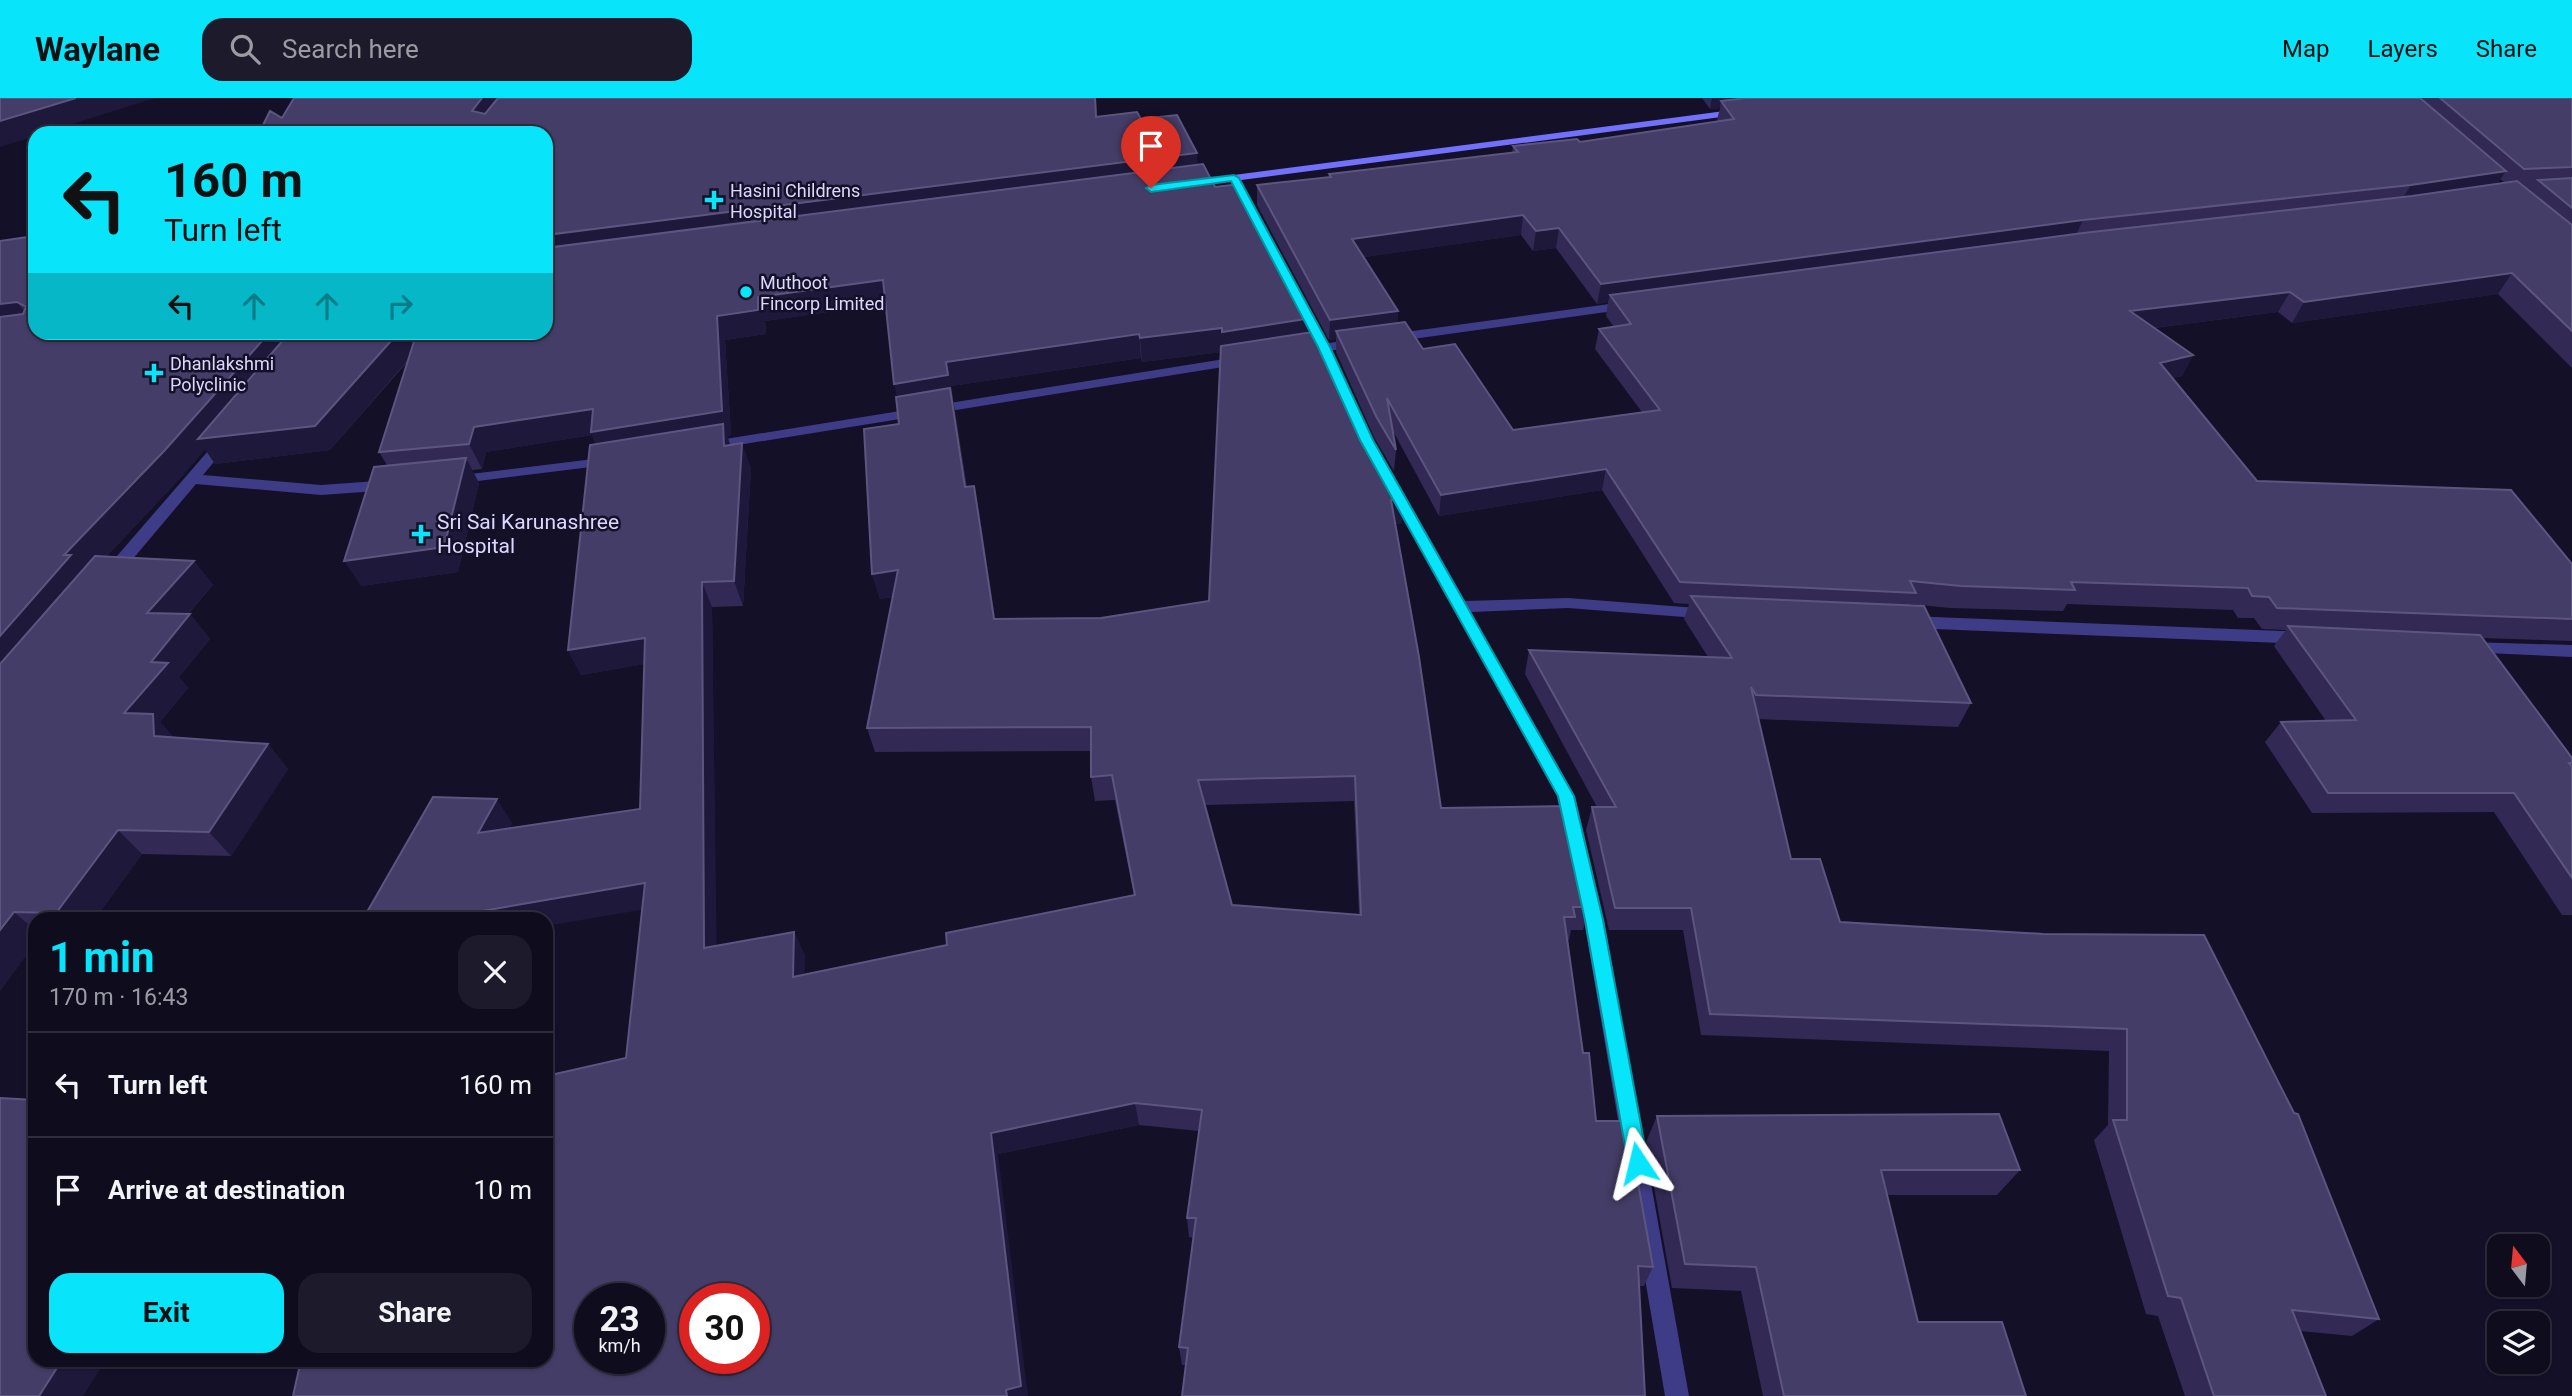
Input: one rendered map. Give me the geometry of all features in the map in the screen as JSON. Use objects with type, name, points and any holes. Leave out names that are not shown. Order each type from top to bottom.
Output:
[{"type":"street","points":[[1179,185],[1237,184],[1746,111]]},
{"type":"street","points":[[1297,352],[1321,341],[1640,304]]},
{"type":"street","points":[[1321,341],[1335,370]]},
{"type":"street","points":[[692,448],[1256,358]]},
{"type":"street","points":[[96,591],[236,427]]},
{"type":"street","points":[[435,481],[568,468],[623,459]]},
{"type":"street","points":[[1387,476],[1566,796],[1594,920],[1676,1396]]},
{"type":"street","points":[[192,479],[321,490],[410,483]]},
{"type":"street","points":[[1462,607],[1568,603],[1730,614]]},
{"type":"street","points":[[1893,621],[2322,638]]},
{"type":"street","points":[[2456,647],[2572,651]]},
{"type":"building","points":[[0,98],[76,98],[0,121]]},
{"type":"building","points":[[294,98],[482,98],[472,111],[485,114],[498,98],[1095,98],[1096,117],[1137,112],[1141,119],[1177,115],[1197,153],[553,234],[553,126],[262,126],[270,111],[282,118]]},
{"type":"building","points":[[1746,98],[2420,98],[2506,171],[2411,185],[2083,220],[1601,284],[1559,228],[1536,231],[1523,215],[1352,239],[1398,311],[1330,320],[1257,185],[1518,152],[1513,146],[1577,139],[1580,142],[1734,119],[1721,101]]},
{"type":"building","points":[[2440,98],[2572,98],[2572,167],[2524,169]]},
{"type":"building","points":[[1203,164],[1215,187],[1240,184],[1312,318],[1222,332],[1222,328],[1140,338],[1139,334],[946,362],[948,375],[894,384],[883,280],[758,297],[758,310],[717,316],[722,411],[591,432],[593,409],[474,427],[469,444],[379,452],[414,340],[553,340],[553,247]]},
{"type":"building","points":[[2572,178],[2572,208],[2538,180]]},
{"type":"building","points":[[2517,181],[2572,225],[2572,331],[2512,273],[2304,302],[2290,292],[2130,311],[2193,355],[2160,363],[2257,481],[2511,490],[2572,564],[2572,619],[2277,608],[2269,597],[2252,596],[2248,588],[2071,582],[2075,590],[1961,586],[1910,581],[1916,593],[1680,582],[1606,469],[1441,495],[1387,398],[1396,450],[1377,418],[1336,331],[1405,322],[1423,349],[1455,344],[1513,430],[1660,410],[1599,329],[1631,324],[1610,295],[2083,233],[2412,196]]},
{"type":"building","points":[[28,237],[28,340],[263,340],[165,450],[64,555],[71,555],[0,636],[0,317],[23,314],[26,307],[17,302],[0,304],[0,241]]},
{"type":"building","points":[[1319,331],[1358,417],[1404,498],[1391,500],[1419,657],[1441,808],[1567,806],[1590,907],[1573,907],[1575,917],[1564,917],[1583,1053],[1589,1053],[1596,1121],[1627,1121],[1653,1267],[1638,1266],[1645,1396],[1182,1396],[1188,1348],[1179,1347],[1196,1218],[1187,1218],[1202,1110],[1135,1103],[991,1133],[1021,1386],[1006,1390],[1007,1396],[293,1396],[299,1367],[553,1367],[553,1074],[626,1058],[645,883],[477,912],[367,912],[433,797],[497,799],[478,833],[640,809],[645,638],[568,650],[590,445],[723,424],[724,446],[742,443],[734,581],[702,582],[704,948],[794,932],[793,977],[947,945],[946,933],[1135,895],[1112,775],[1091,777],[1091,727],[867,728],[898,570],[872,574],[864,429],[899,424],[896,397],[950,388],[965,487],[974,486],[994,619],[1101,618],[1209,601],[1221,346]],"holes":[[[1355,776],[1361,915],[1232,905],[1198,780]]]},
{"type":"building","points":[[283,340],[392,340],[315,426],[198,439]]},
{"type":"building","points":[[466,458],[444,547],[344,561],[374,467]]},
{"type":"building","points":[[95,556],[194,561],[147,613],[190,614],[151,662],[168,663],[124,713],[153,714],[154,736],[268,744],[209,832],[118,830],[57,912],[14,912],[0,930],[0,664]]},
{"type":"building","points":[[1691,596],[1924,606],[1971,703],[1756,695],[1751,687],[1791,859],[1820,859],[1840,922],[2043,934],[2204,935],[2294,1113],[2298,1114],[2379,1319],[2292,1310],[2326,1396],[2214,1396],[2181,1298],[2168,1296],[2113,1120],[2127,1120],[2127,1029],[1710,1014],[1691,908],[1615,908],[1592,807],[1616,807],[1529,650],[1732,658]]},
{"type":"building","points":[[2288,626],[2480,635],[2572,758],[2572,763],[2569,763],[2572,767],[2572,878],[2514,793],[2328,793],[2281,722],[2356,720]]},
{"type":"building","points":[[0,1098],[28,1100],[28,1367],[58,1367],[39,1396],[0,1396]]},
{"type":"building","points":[[1999,1114],[2020,1170],[1881,1170],[1918,1322],[2002,1322],[2026,1396],[1784,1396],[1756,1267],[1685,1264],[1657,1116]]},
{"type":"place","name":"Hasini Childrens Hospital","points":[[714,200]]},
{"type":"place","name":"Muthoot Fincorp Limited","points":[[746,292]]},
{"type":"place","name":"Dhanlakshmi Polyclinic","points":[[154,373]]},
{"type":"place","name":"Sri Sai Karunashree Hospital","points":[[421,534]]},
{"type":"route","points":[[1151,188],[1234,178],[1324,347],[1366,440],[1566,796],[1594,920],[1638,1163]]}]
